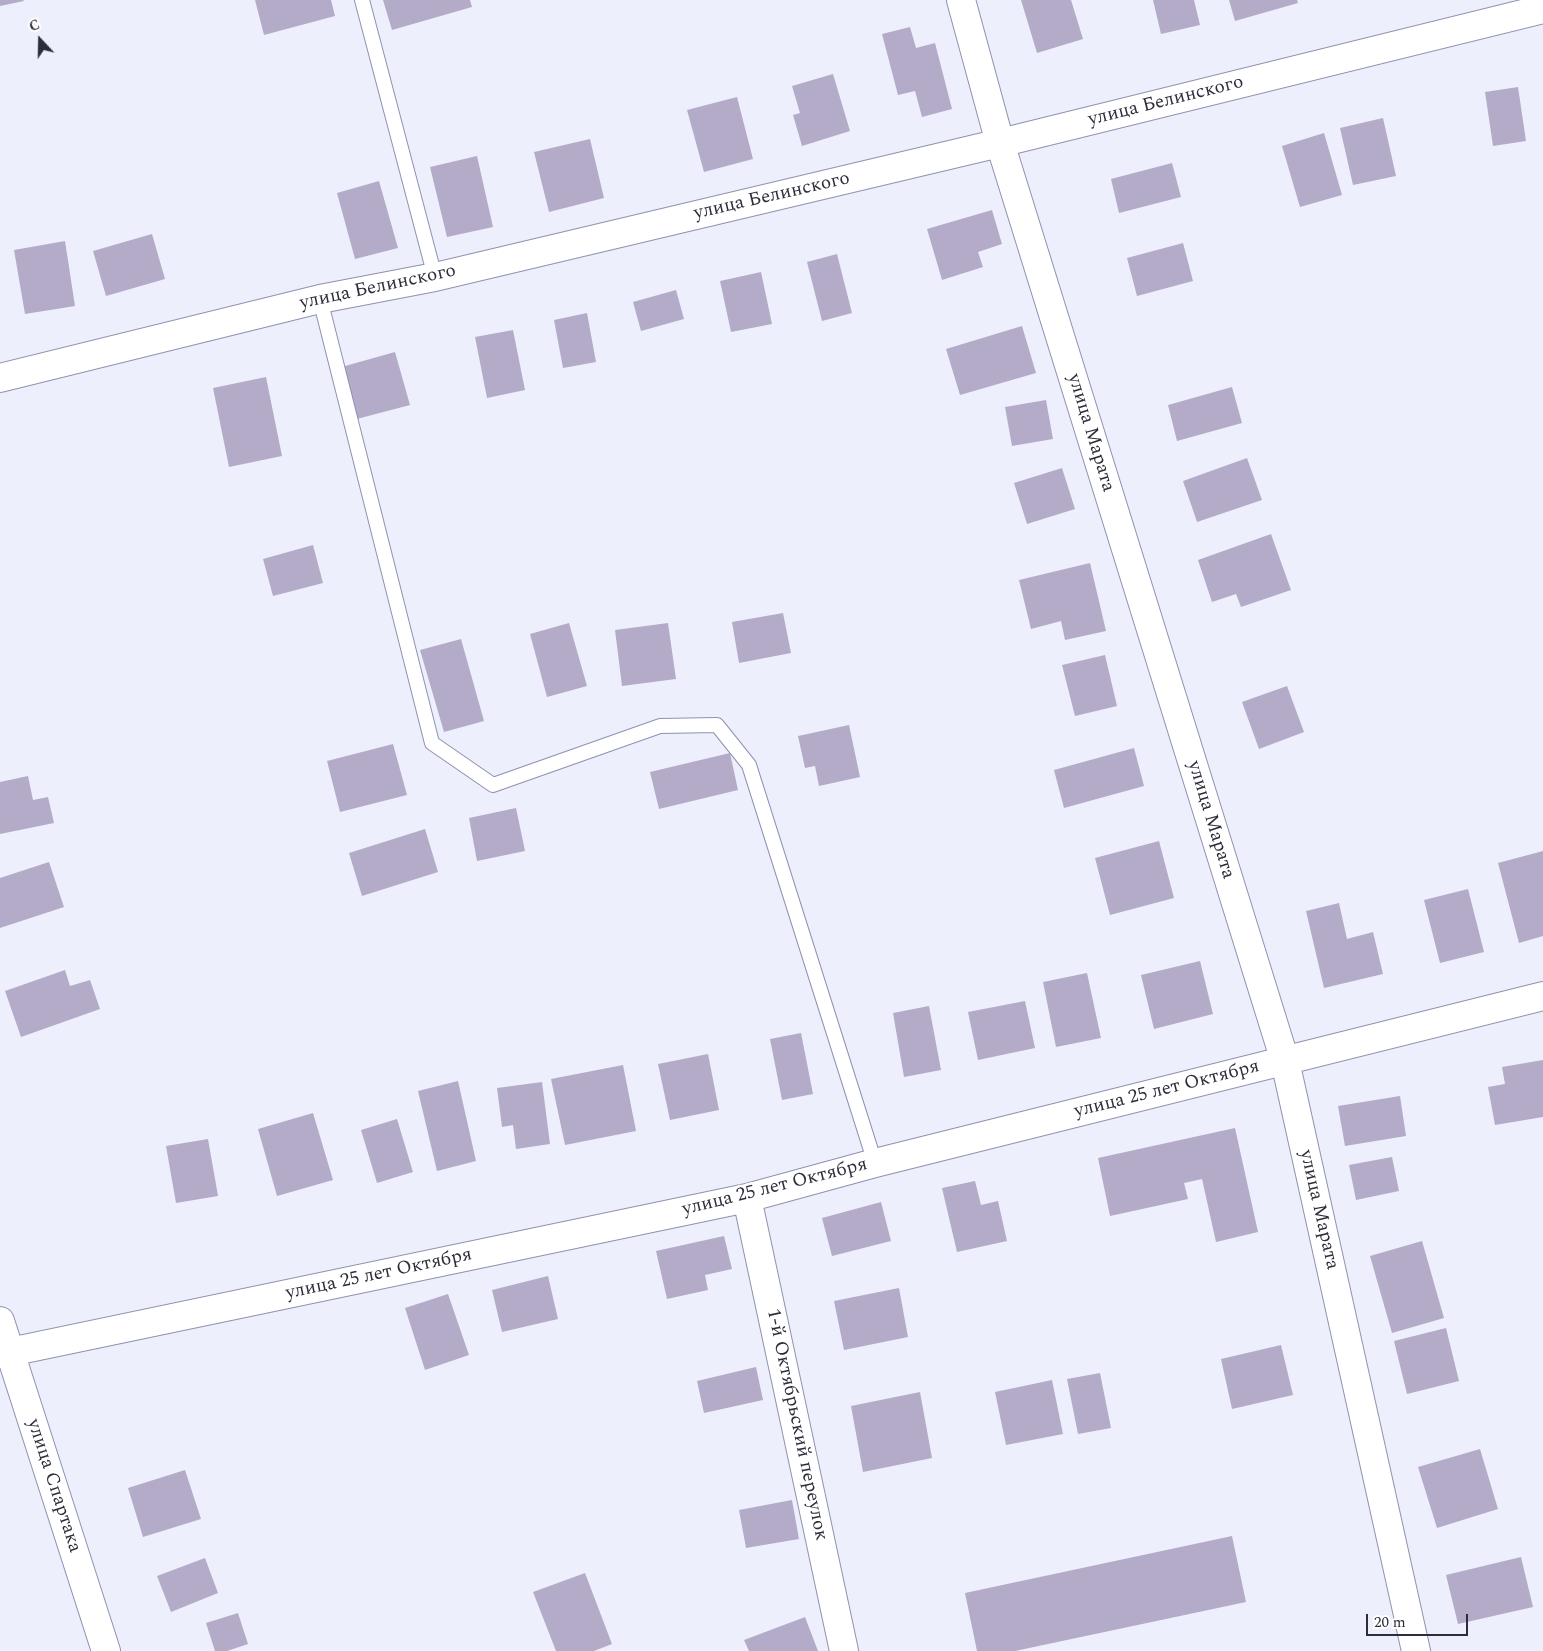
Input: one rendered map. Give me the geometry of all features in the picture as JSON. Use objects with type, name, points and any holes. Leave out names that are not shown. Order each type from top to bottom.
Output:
[{"type":"street","name":"улица Марата","points":[[962,0],[1000,143],[1285,1061],[1416,1651]]},
{"type":"street","name":"улица Белинского","points":[[0,378],[320,299],[435,277],[1000,143],[1543,9]]},
{"type":"street","name":"улица 25 лет Октября","points":[[5,1353],[747,1198],[874,1163],[1543,996]]},
{"type":"street","name":"1-й Октябрьский переулок","points":[[747,1198],[844,1651]]},
{"type":"street","name":"улица Спартака","points":[[0,1321],[5,1353],[106,1651]]},
{"type":"lane","points":[[362,0],[435,277]]},
{"type":"lane","points":[[320,299],[432,743],[493,785],[660,726],[717,725],[748,765],[874,1163]]},
{"type":"building","points":[[0,0],[23,0],[24,1],[0,6]]},
{"type":"building","points":[[255,0],[331,0],[335,16],[264,35]]},
{"type":"building","points":[[383,0],[470,0],[472,7],[392,30]]},
{"type":"building","points":[[1021,0],[1071,0],[1083,39],[1037,53]]},
{"type":"building","points":[[1153,0],[1194,0],[1200,25],[1161,34]]},
{"type":"building","points":[[1229,0],[1297,0],[1298,3],[1235,21]]},
{"type":"building","points":[[910,27],[916,48],[935,43],[952,109],[922,117],[915,91],[898,95],[882,34]]},
{"type":"building","points":[[833,74],[850,131],[802,146],[793,115],[800,113],[792,86]]},
{"type":"building","points":[[1518,87],[1526,141],[1493,146],[1485,92]]},
{"type":"building","points":[[737,97],[753,159],[704,172],[687,110]]},
{"type":"building","points":[[1383,118],[1396,176],[1353,185],[1340,128]]},
{"type":"building","points":[[1324,133],[1342,195],[1300,207],[1282,146]]},
{"type":"building","points":[[590,139],[604,198],[549,212],[534,152]]},
{"type":"building","points":[[477,156],[493,227],[447,237],[430,167]]},
{"type":"building","points":[[1172,163],[1181,197],[1119,213],[1111,179]]},
{"type":"building","points":[[379,181],[398,248],[355,259],[337,193]]},
{"type":"building","points":[[992,210],[1002,244],[978,252],[983,267],[942,280],[927,229]]},
{"type":"building","points":[[152,234],[165,279],[106,296],[93,251]]},
{"type":"building","points":[[65,241],[75,306],[25,314],[14,250]]},
{"type":"building","points":[[1183,243],[1193,281],[1137,296],[1127,258]]},
{"type":"building","points":[[837,254],[852,313],[822,321],[807,262]]},
{"type":"building","points":[[761,272],[772,324],[731,332],[720,281]]},
{"type":"building","points":[[676,290],[684,319],[641,331],[633,302]]},
{"type":"building","points":[[587,313],[596,362],[563,368],[554,320]]},
{"type":"building","points":[[1022,326],[1036,373],[960,395],[946,349]]},
{"type":"building","points":[[513,330],[525,390],[487,398],[475,337]]},
{"type":"building","points":[[395,352],[410,405],[353,420],[338,368]]},
{"type":"building","points":[[266,377],[282,456],[229,467],[213,388]]},
{"type":"building","points":[[1232,387],[1242,423],[1177,441],[1168,405]]},
{"type":"building","points":[[1046,400],[1053,439],[1012,446],[1005,407]]},
{"type":"building","points":[[1247,458],[1262,500],[1197,522],[1183,481]]},
{"type":"building","points":[[1062,468],[1075,509],[1027,524],[1014,483]]},
{"type":"building","points":[[1271,534],[1291,590],[1241,607],[1236,594],[1212,602],[1198,560]]},
{"type":"building","points":[[313,545],[323,583],[273,596],[263,559]]},
{"type":"building","points":[[1090,563],[1106,631],[1065,640],[1061,621],[1031,629],[1019,580]]},
{"type":"building","points":[[783,613],[791,653],[739,663],[732,622]]},
{"type":"building","points":[[569,623],[587,686],[547,697],[530,634]]},
{"type":"building","points":[[668,623],[676,679],[622,686],[615,630]]},
{"type":"building","points":[[461,639],[484,721],[444,732],[420,650]]},
{"type":"building","points":[[1105,655],[1117,706],[1075,716],[1062,665]]},
{"type":"building","points":[[1287,686],[1304,732],[1259,749],[1242,702]]},
{"type":"building","points":[[849,725],[860,777],[819,786],[815,766],[805,768],[798,736]]},
{"type":"building","points":[[393,744],[407,795],[340,812],[327,761]]},
{"type":"building","points":[[1134,748],[1144,786],[1064,808],[1054,770]]},
{"type":"building","points":[[730,753],[738,790],[659,809],[650,772]]},
{"type":"building","points":[[28,776],[33,800],[48,797],[54,823],[0,834],[0,782]]},
{"type":"building","points":[[516,808],[525,851],[477,861],[469,818]]},
{"type":"building","points":[[425,829],[438,872],[362,896],[349,853]]},
{"type":"building","points":[[1159,841],[1174,898],[1110,915],[1095,858]]},
{"type":"building","points":[[1543,851],[1543,936],[1519,943],[1498,863]]},
{"type":"building","points":[[49,862],[64,907],[0,928],[0,878]]},
{"type":"building","points":[[1468,889],[1484,952],[1440,963],[1424,900]]},
{"type":"building","points":[[1339,903],[1347,939],[1373,932],[1383,974],[1324,988],[1306,911]]},
{"type":"building","points":[[1200,961],[1213,1014],[1154,1029],[1141,975]]},
{"type":"building","points":[[65,970],[70,986],[90,980],[100,1009],[21,1037],[5,991]]},
{"type":"building","points":[[1087,973],[1101,1038],[1056,1047],[1043,982]]},
{"type":"building","points":[[1025,1001],[1035,1048],[978,1060],[968,1012]]},
{"type":"building","points":[[929,1006],[941,1070],[904,1077],[893,1013]]},
{"type":"building","points":[[801,1033],[813,1094],[782,1100],[770,1039]]},
{"type":"building","points":[[708,1054],[719,1110],[670,1120],[658,1064]]},
{"type":"building","points":[[1543,1060],[1543,1117],[1495,1125],[1488,1087],[1505,1084],[1502,1067]]},
{"type":"building","points":[[623,1065],[636,1131],[565,1145],[551,1079]]},
{"type":"building","points":[[458,1081],[476,1161],[437,1171],[418,1091]]},
{"type":"building","points":[[542,1082],[550,1144],[516,1149],[513,1125],[502,1127],[497,1088]]},
{"type":"building","points":[[1400,1096],[1406,1136],[1345,1146],[1338,1106]]},
{"type":"building","points":[[313,1113],[333,1180],[277,1196],[258,1129]]},
{"type":"building","points":[[397,1119],[413,1172],[377,1183],[361,1130]]},
{"type":"building","points":[[1235,1128],[1258,1232],[1216,1242],[1202,1179],[1184,1183],[1188,1199],[1110,1216],[1098,1158]]},
{"type":"building","points":[[208,1139],[218,1196],[176,1203],[166,1146]]},
{"type":"building","points":[[1392,1157],[1399,1191],[1356,1200],[1349,1165]]},
{"type":"building","points":[[975,1181],[981,1205],[998,1201],[1007,1241],[957,1252],[942,1188]]},
{"type":"building","points":[[881,1202],[891,1241],[832,1256],[822,1218]]},
{"type":"building","points":[[724,1236],[732,1269],[705,1275],[708,1290],[667,1299],[656,1251]]},
{"type":"building","points":[[1422,1241],[1444,1318],[1392,1333],[1370,1256]]},
{"type":"building","points":[[548,1276],[558,1319],[502,1332],[492,1290]]},
{"type":"building","points":[[899,1288],[908,1337],[844,1350],[834,1301]]},
{"type":"building","points":[[448,1294],[469,1355],[425,1370],[405,1308]]},
{"type":"building","points":[[1446,1328],[1459,1381],[1407,1394],[1394,1341]]},
{"type":"building","points":[[1281,1345],[1293,1395],[1232,1409],[1221,1359]]},
{"type":"building","points":[[756,1367],[763,1400],[704,1413],[697,1381]]},
{"type":"building","points":[[1100,1373],[1111,1428],[1078,1434],[1067,1379]]},
{"type":"building","points":[[1052,1380],[1063,1434],[1006,1445],[995,1392]]},
{"type":"building","points":[[920,1392],[932,1458],[863,1472],[851,1406]]},
{"type":"building","points":[[1480,1449],[1498,1509],[1437,1528],[1418,1467]]},
{"type":"building","points":[[185,1470],[201,1519],[143,1537],[128,1488]]},
{"type":"building","points":[[792,1500],[799,1539],[746,1548],[739,1510]]},
{"type":"building","points":[[1232,1536],[1246,1602],[1015,1651],[977,1651],[965,1593]]},
{"type":"building","points":[[1521,1557],[1533,1607],[1458,1624],[1446,1575]]},
{"type":"building","points":[[205,1558],[218,1593],[171,1612],[157,1576]]},
{"type":"building","points":[[585,1573],[612,1644],[594,1651],[556,1651],[533,1592]]},
{"type":"building","points":[[238,1613],[248,1644],[227,1651],[215,1651],[206,1623]]},
{"type":"building","points":[[805,1617],[818,1651],[749,1651],[744,1640]]}]
